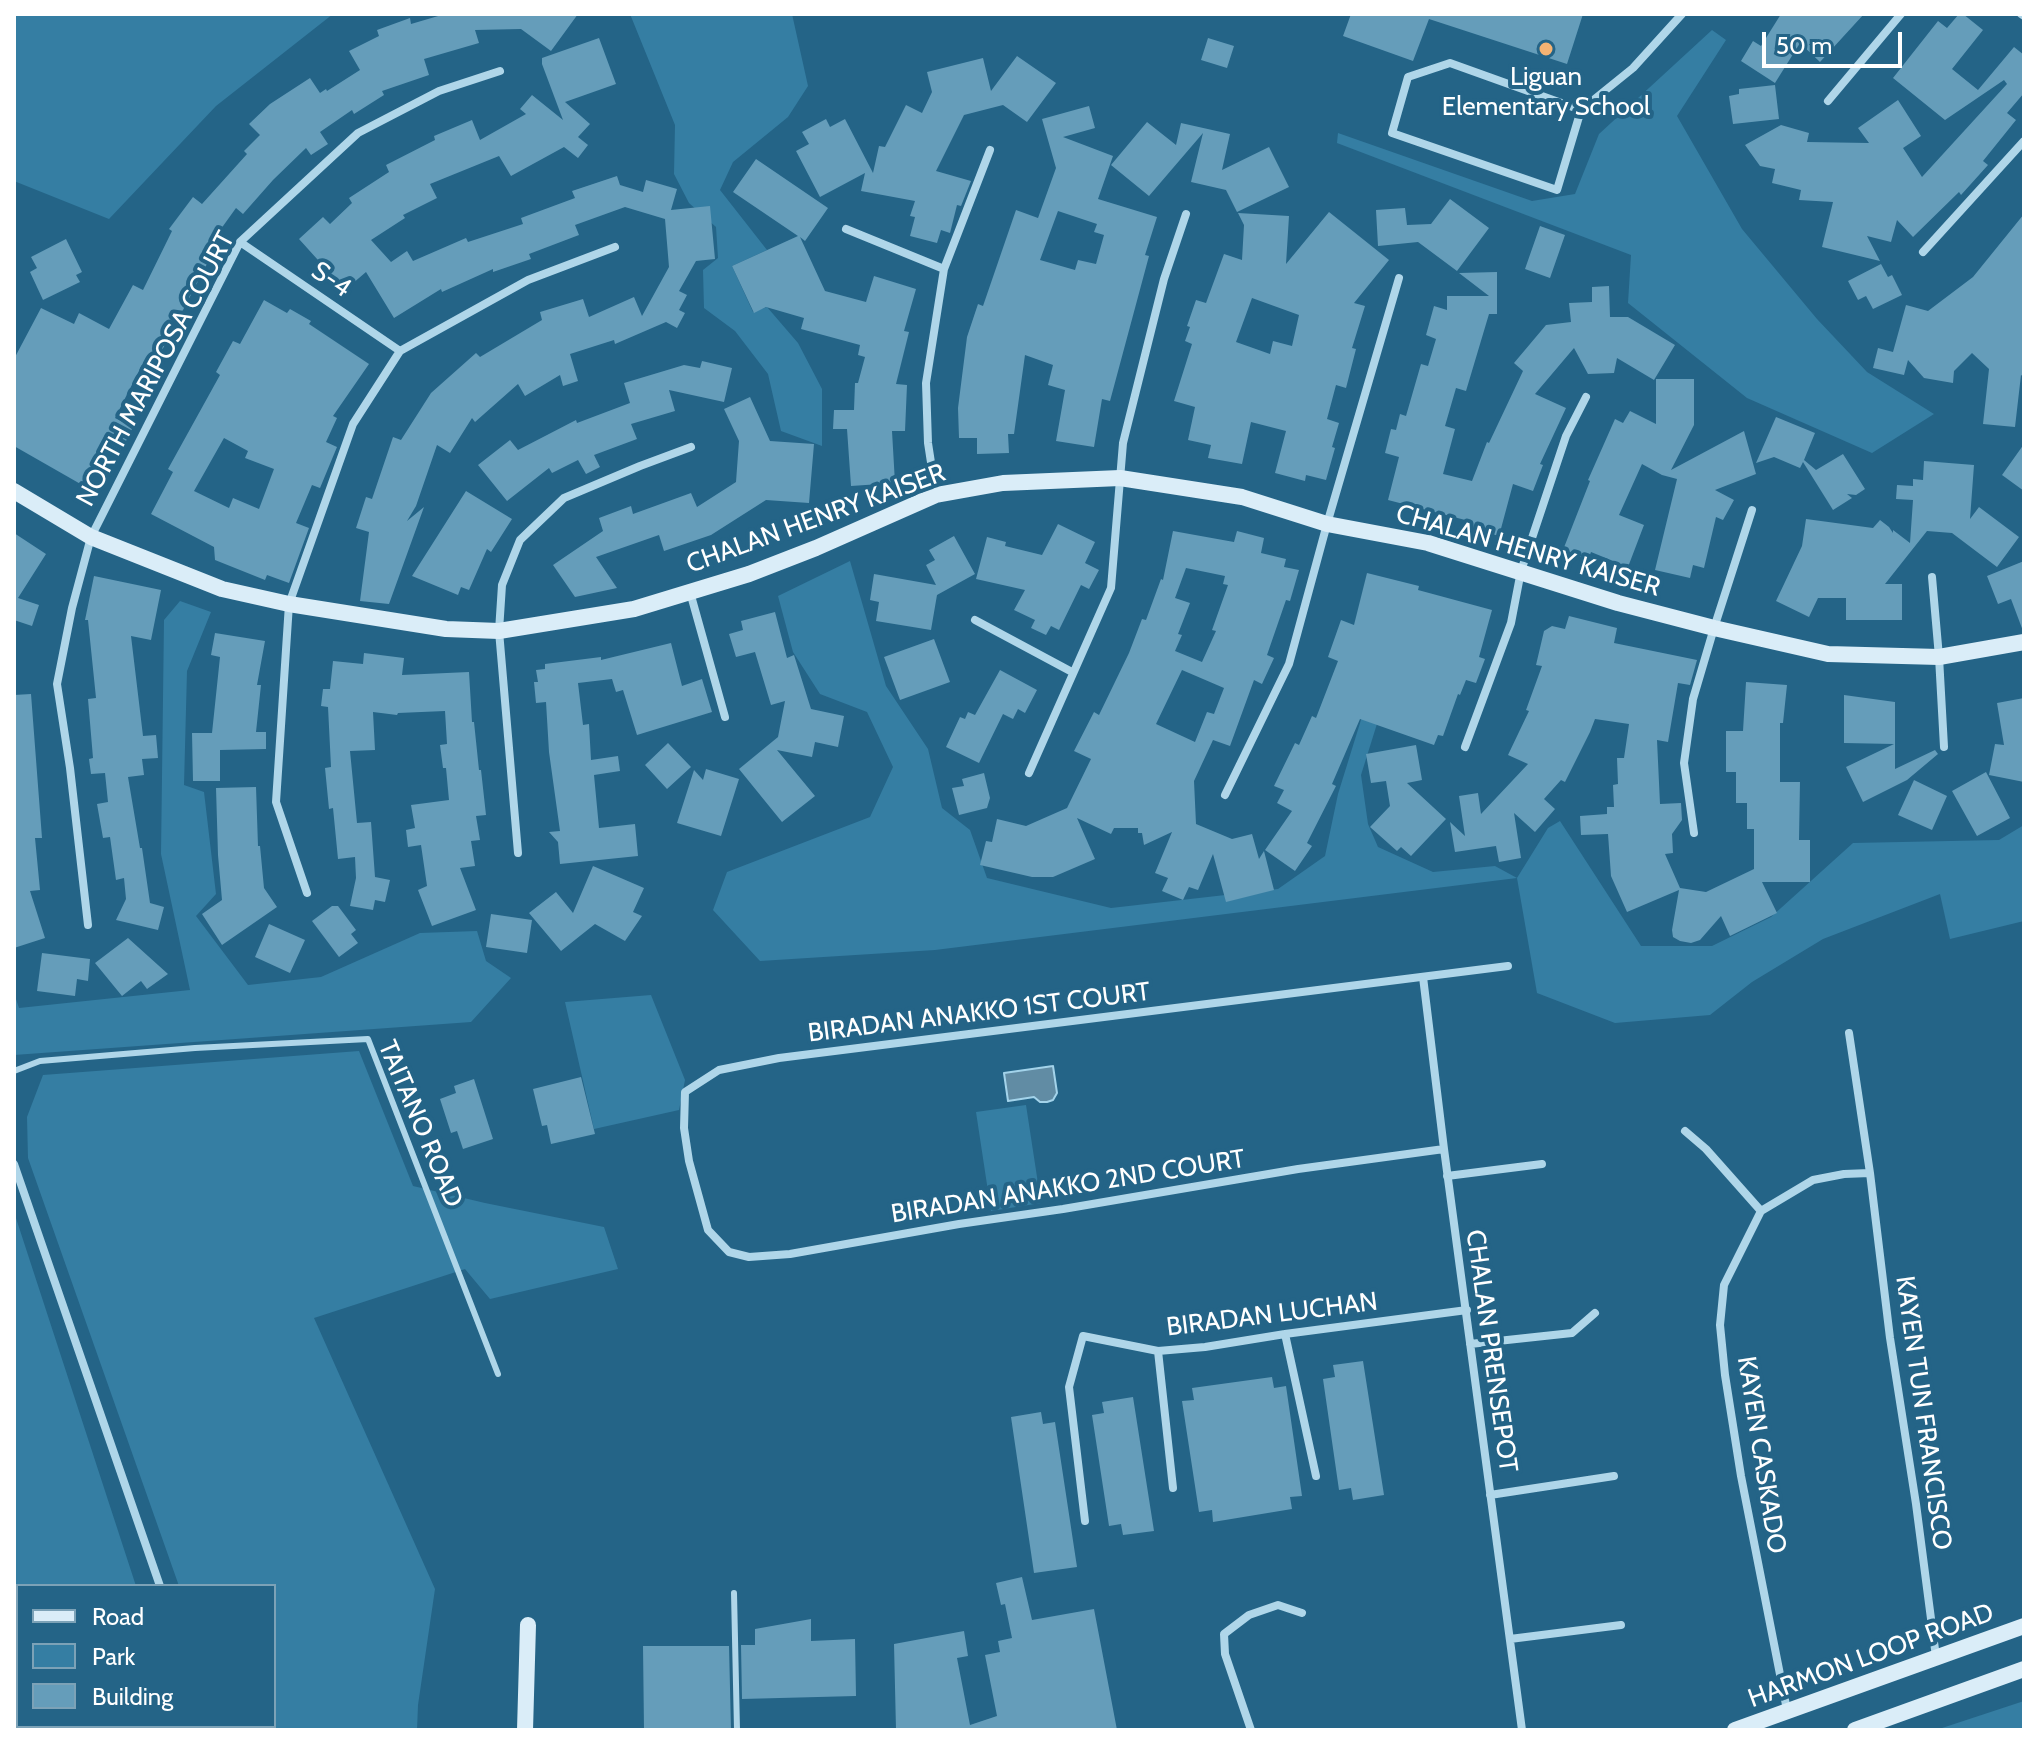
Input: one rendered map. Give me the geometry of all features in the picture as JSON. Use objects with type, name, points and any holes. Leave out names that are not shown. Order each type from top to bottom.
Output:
[{"type":"street","points":[[1581,110],[1450,63],[1408,77],[1392,133],[1557,190],[1581,110],[1633,68],[1682,14]]},
{"type":"street","points":[[1828,101],[1901,14]]},
{"type":"street","name":"NORTH MARIPOSA COURT","points":[[88,925],[57,684],[72,608],[91,537],[240,242],[358,133],[439,91],[500,71]]},
{"type":"street","points":[[1923,252],[2024,141]]},
{"type":"street","points":[[936,495],[928,443],[926,383],[944,269],[990,150]]},
{"type":"street","points":[[1029,773],[1111,588],[1123,443],[1164,279],[1186,214]]},
{"type":"street","points":[[846,229],[944,269]]},
{"type":"street","name":"S-4","points":[[240,242],[400,351]]},
{"type":"street","points":[[307,893],[276,802],[289,604],[353,424],[400,351],[528,280],[615,247]]},
{"type":"street","points":[[1225,795],[1289,664],[1399,278]]},
{"type":"street","points":[[1465,747],[1511,623],[1521,571],[1566,436],[1586,397]]},
{"type":"street","points":[[518,853],[499,631],[502,585],[520,540],[564,498],[691,447]]},
{"type":"street","name":"CHALAN HENRY KAISER","points":[[14,491],[91,537],[222,589],[289,604],[446,629],[499,631],[634,609],[749,574],[936,495],[1003,483],[1120,478],[1242,497],[1327,524],[1428,543],[1618,603],[1828,654],[1939,657],[2024,642]]},
{"type":"street","points":[[1694,833],[1684,763],[1693,699],[1752,510]]},
{"type":"street","points":[[1932,577],[1944,747]]},
{"type":"street","points":[[689,591],[725,717]]},
{"type":"street","points":[[975,620],[1072,672]]},
{"type":"street","points":[[1423,977],[1508,966]]},
{"type":"street","name":"CHALAN PRENSEPOT","points":[[1423,977],[1522,1730]]},
{"type":"street","name":"BIRADAN ANAKKO 1ST COURT","points":[[708,1230],[689,1161],[684,1128],[685,1092],[719,1070],[779,1058],[1423,977]]},
{"type":"street","name":"KAYEN TUN FRANCISCO","points":[[1849,1033],[1936,1658]]},
{"type":"street","points":[[1685,1131],[1706,1149],[1761,1211],[1813,1180],[1870,1173]]},
{"type":"street","name":"BIRADAN ANAKKO 2ND COURT","points":[[708,1230],[729,1252],[749,1257],[790,1254],[1298,1169],[1444,1149]]},
{"type":"street","points":[[14,1164],[159,1584]]},
{"type":"street","points":[[1447,1176],[1542,1164]]},
{"type":"street","name":"KAYEN CASKADO","points":[[1761,1211],[1724,1285],[1720,1325],[1741,1476],[1787,1711]]},
{"type":"street","name":"BIRADAN LUCHAN","points":[[1085,1521],[1069,1387],[1083,1336],[1158,1351],[1467,1310]]},
{"type":"street","points":[[1470,1344],[1572,1333],[1595,1313]]},
{"type":"street","points":[[1285,1334],[1316,1476]]},
{"type":"street","points":[[1158,1351],[1173,1488]]},
{"type":"street","points":[[1490,1495],[1614,1476]]},
{"type":"street","points":[[1251,1730],[1225,1654],[1224,1634],[1249,1615],[1278,1605],[1302,1613]]},
{"type":"street","points":[[525,1730],[528,1625]]},
{"type":"street","points":[[1510,1639],[1621,1625]]},
{"type":"street","name":"HARMON LOOP ROAD","points":[[1735,1730],[2024,1626]]},
{"type":"street","points":[[1855,1730],[2024,1669]]},
{"type":"lane","name":"TAITANO ROAD","points":[[14,1071],[40,1061],[56,1059],[368,1039],[498,1374]]},
{"type":"lane","points":[[734,1593],[737,1730]]},
{"type":"green space","points":[[14,14],[333,14],[216,106],[109,219],[14,181]]},
{"type":"green space","points":[[630,14],[792,14],[808,86],[788,117],[733,162],[720,190],[767,250],[732,266],[753,312],[767,307],[798,343],[822,389],[822,446],[781,431],[768,374],[735,331],[704,308],[703,270],[718,258],[716,227],[689,203],[674,174],[675,125]]},
{"type":"green space","points":[[1712,30],[1726,40],[1677,116],[1742,229],[1817,319],[1867,372],[1934,414],[1872,453],[1747,398],[1628,303],[1631,255],[1337,143],[1338,133],[1532,201],[1575,194],[1599,134]]},
{"type":"green space","points":[[850,561],[886,686],[928,749],[942,808],[970,830],[987,878],[1111,908],[1278,889],[1325,856],[1338,794],[1365,707],[1386,695],[1361,775],[1368,824],[1378,847],[1433,872],[1495,866],[1517,878],[935,950],[760,961],[713,910],[727,872],[870,817],[893,767],[867,712],[820,694],[793,652],[778,596]]},
{"type":"green space","points":[[180,601],[211,612],[187,671],[184,785],[204,792],[216,894],[196,916],[248,985],[321,977],[420,933],[477,931],[486,961],[511,978],[471,1022],[14,1055],[14,993],[19,1008],[190,990],[161,854],[164,620]]},
{"type":"green space","points":[[1560,821],[1641,946],[1712,946],[1771,917],[1853,843],[1999,840],[2024,825],[2024,921],[1950,939],[1940,894],[1823,939],[1752,982],[1710,1015],[1615,1023],[1537,993],[1517,878],[1548,828]]},
{"type":"green space","points":[[651,995],[685,1080],[679,1110],[594,1129],[565,1002]]},
{"type":"green space","points":[[359,1051],[413,1186],[604,1227],[618,1269],[490,1299],[465,1269],[314,1318],[435,1589],[417,1730],[230,1730],[276,1728],[276,1584],[178,1584],[28,1158],[27,1117],[43,1075]]},
{"type":"green space","points":[[1026,1105],[1041,1203],[991,1211],[976,1112]]},
{"type":"green space","points":[[14,1212],[135,1584],[16,1584],[16,1728],[183,1730],[14,1730]]},
{"type":"green space","points":[[2024,1701],[2024,1730],[1936,1730]]},
{"type":"shaded area","points":[[1053,1066],[1057,1093],[1053,1100],[1040,1102],[1034,1097],[1008,1101],[1004,1073]]},
{"type":"building","points":[[445,14],[578,14],[551,51],[521,29],[475,30],[479,43],[424,59],[429,75],[382,91],[384,95],[354,114],[352,110],[320,132],[328,144],[311,155],[306,148],[243,214],[236,208],[213,240],[220,245],[159,356],[162,358],[155,372],[142,365],[115,418],[133,427],[121,451],[109,445],[84,486],[14,446],[14,359],[41,308],[74,324],[79,313],[109,329],[133,285],[143,290],[172,231],[169,229],[193,197],[202,204],[247,154],[244,151],[260,135],[249,124],[270,104],[310,78],[320,93],[360,70],[349,51],[379,36],[377,30],[410,18],[411,24]]},
{"type":"building","name":"Liguan Elementary School","points":[[1351,14],[1583,14],[1567,64],[1429,19],[1413,61],[1343,36]]},
{"type":"building","points":[[1781,14],[1864,14],[1820,62],[1800,43],[1775,83],[1741,61],[1753,41],[1761,46]]},
{"type":"building","points":[[1959,14],[1983,30],[1952,69],[1978,90],[2014,47],[2024,55],[2024,93],[2007,113],[2016,120],[1983,161],[1988,165],[1961,195],[1959,192],[1913,237],[1897,220],[1891,242],[1867,236],[1880,261],[1822,247],[1833,202],[1799,200],[1801,190],[1772,183],[1775,169],[1760,166],[1745,145],[1781,125],[1809,133],[1807,142],[1869,143],[1858,128],[1898,100],[1921,136],[1903,148],[1922,177],[2007,84],[2004,80],[1945,120],[1893,78],[1938,21],[1947,28]]},
{"type":"building","points":[[599,38],[616,84],[565,102],[590,124],[578,137],[588,145],[578,158],[564,147],[511,176],[499,156],[430,184],[437,198],[403,215],[405,218],[371,240],[391,262],[407,251],[413,261],[466,238],[468,242],[523,224],[521,218],[575,198],[572,191],[617,176],[620,185],[643,192],[646,180],[677,189],[671,210],[710,206],[715,259],[696,261],[679,291],[687,295],[679,310],[685,313],[677,328],[666,322],[615,344],[614,340],[570,354],[578,381],[563,386],[560,375],[525,396],[518,384],[475,422],[472,418],[450,453],[437,445],[416,506],[407,521],[424,507],[389,604],[360,601],[369,532],[356,528],[366,497],[372,499],[393,437],[401,440],[431,393],[476,353],[480,357],[542,320],[540,312],[583,299],[589,317],[634,297],[642,316],[669,267],[665,219],[625,207],[575,225],[579,235],[529,254],[531,259],[493,272],[493,269],[442,292],[441,289],[394,318],[366,272],[345,290],[299,239],[323,217],[330,224],[352,203],[349,198],[389,172],[386,165],[435,140],[434,136],[472,120],[480,140],[526,114],[520,109],[532,95],[563,120],[542,58]]},
{"type":"building","points":[[1208,38],[1234,46],[1227,68],[1201,60]]},
{"type":"building","points":[[1017,56],[1056,83],[1027,122],[1003,105],[964,115],[936,171],[971,181],[961,206],[957,205],[950,233],[941,230],[937,243],[910,236],[915,217],[910,216],[915,201],[861,191],[865,173],[820,197],[796,151],[809,144],[802,132],[826,119],[830,127],[845,119],[873,173],[879,146],[885,147],[906,105],[922,113],[932,92],[927,72],[983,58],[991,91]]},
{"type":"building","points":[[1775,85],[1779,119],[1733,124],[1729,96],[1739,94],[1739,89]]},
{"type":"building","points":[[1089,106],[1095,128],[1063,137],[1113,156],[1098,199],[1157,217],[1110,401],[1102,399],[1094,447],[1056,441],[1065,390],[1048,385],[1053,365],[1025,355],[1014,434],[1008,434],[1009,453],[977,454],[977,438],[959,438],[958,408],[967,337],[978,304],[983,306],[1016,210],[1038,218],[1056,168],[1042,119]],"holes":[[[1058,211],[1097,224],[1094,232],[1104,235],[1096,264],[1078,260],[1075,270],[1040,260]]]},
{"type":"building","points":[[1147,122],[1176,145],[1181,123],[1230,134],[1222,170],[1269,147],[1289,187],[1237,212],[1226,190],[1191,182],[1203,133],[1149,196],[1111,165]]},
{"type":"building","points":[[756,159],[828,208],[805,241],[800,237],[825,291],[866,302],[874,276],[916,289],[904,331],[909,332],[896,384],[907,385],[905,431],[892,431],[895,483],[851,486],[847,429],[833,429],[834,410],[854,410],[855,383],[858,383],[865,357],[858,355],[860,345],[801,329],[804,318],[766,307],[754,313],[732,266],[798,236],[733,192]]},
{"type":"building","points":[[1450,199],[1489,228],[1457,271],[1418,242],[1378,246],[1376,210],[1405,208],[1407,225],[1431,224]]},
{"type":"building","points":[[1329,212],[1389,260],[1354,303],[1365,306],[1352,348],[1356,349],[1346,388],[1336,385],[1327,419],[1339,423],[1326,480],[1306,475],[1305,481],[1275,473],[1286,431],[1251,422],[1242,464],[1208,458],[1211,445],[1188,440],[1195,407],[1174,401],[1192,344],[1185,341],[1196,300],[1206,303],[1224,254],[1242,260],[1244,225],[1238,213],[1289,216],[1286,264]],"holes":[[[1252,298],[1299,315],[1292,346],[1273,341],[1270,354],[1236,342]]]},
{"type":"building","points":[[2024,214],[2024,377],[2021,375],[2015,427],[1983,424],[1989,369],[1972,353],[1954,371],[1953,383],[1924,378],[1908,360],[1904,375],[1873,368],[1878,348],[1893,352],[1906,305],[1928,311],[1973,277]]},
{"type":"building","points":[[1540,226],[1565,235],[1550,278],[1525,269]]},
{"type":"building","points":[[66,239],[82,272],[76,275],[80,282],[43,300],[30,272],[37,268],[31,257]]},
{"type":"building","points":[[1881,264],[1888,277],[1892,275],[1902,295],[1873,309],[1866,296],[1858,300],[1848,281]]},
{"type":"building","points":[[1497,272],[1497,314],[1489,314],[1466,391],[1456,388],[1445,426],[1455,429],[1443,474],[1472,481],[1487,442],[1523,371],[1514,363],[1546,325],[1571,322],[1569,303],[1592,302],[1592,287],[1609,286],[1610,317],[1628,317],[1675,345],[1654,380],[1617,358],[1614,373],[1588,374],[1574,348],[1535,394],[1566,408],[1540,464],[1543,465],[1533,491],[1513,484],[1499,536],[1471,528],[1473,522],[1388,500],[1399,457],[1385,453],[1391,429],[1396,430],[1400,414],[1406,416],[1421,364],[1428,366],[1436,339],[1426,335],[1434,306],[1447,310],[1447,296],[1489,296],[1459,273]]},
{"type":"building","points":[[264,300],[287,313],[290,309],[311,321],[309,324],[369,364],[333,416],[337,418],[326,442],[337,447],[320,488],[312,485],[296,523],[309,528],[289,583],[267,575],[265,580],[215,560],[214,547],[151,514],[173,472],[168,469],[220,375],[216,372],[233,341],[240,344]],"holes":[[[224,438],[248,451],[245,458],[274,469],[259,509],[233,498],[229,508],[194,491]]]},
{"type":"building","points":[[702,361],[732,368],[724,402],[669,390],[675,411],[631,424],[637,439],[594,455],[600,467],[586,474],[578,460],[552,473],[549,468],[507,501],[478,465],[510,440],[518,450],[576,420],[577,423],[630,403],[624,383],[684,365],[700,368]]},
{"type":"building","points":[[1656,379],[1694,379],[1694,425],[1671,470],[1744,431],[1756,474],[1715,490],[1734,500],[1723,520],[1716,517],[1704,568],[1693,565],[1690,578],[1655,570],[1677,479],[1642,464],[1619,515],[1644,525],[1628,567],[1591,552],[1588,560],[1563,550],[1588,480],[1615,419],[1623,423],[1630,411],[1656,424]]},
{"type":"building","points":[[750,397],[770,441],[814,444],[809,503],[766,500],[711,535],[664,551],[659,535],[596,557],[617,588],[575,597],[553,565],[603,531],[599,518],[631,506],[633,514],[691,493],[697,507],[736,482],[739,441],[724,409]]},
{"type":"building","points":[[1776,417],[1815,433],[1804,460],[1816,470],[1843,454],[1865,489],[1856,495],[1847,494],[1852,498],[1833,510],[1803,462],[1800,468],[1774,457],[1756,463]]},
{"type":"building","points":[[2024,444],[2024,491],[2002,475]]},
{"type":"building","points":[[1924,461],[1974,465],[1970,519],[1979,507],[2019,537],[1997,567],[1952,533],[1927,531],[1885,584],[1902,584],[1902,620],[1846,620],[1846,598],[1818,598],[1809,617],[1776,601],[1802,546],[1806,519],[1873,528],[1880,520],[1893,533],[1893,530],[1910,543],[1913,500],[1896,499],[1897,485],[1913,486],[1913,479],[1923,480]]},
{"type":"building","points":[[466,491],[512,519],[491,552],[487,549],[469,590],[461,587],[458,595],[412,576]]},
{"type":"building","points":[[1058,524],[1095,542],[1085,563],[1099,570],[1089,589],[1081,585],[1059,630],[1051,626],[1046,635],[1031,628],[1035,620],[1014,610],[1025,590],[976,579],[987,537],[1006,542],[1005,546],[1042,555]]},
{"type":"building","points":[[1173,531],[1234,542],[1237,531],[1264,538],[1261,553],[1286,559],[1284,567],[1299,570],[1290,601],[1286,600],[1267,655],[1274,658],[1262,684],[1254,680],[1230,746],[1213,740],[1194,781],[1196,824],[1232,839],[1252,834],[1259,859],[1264,851],[1274,890],[1226,902],[1213,854],[1198,890],[1189,887],[1183,900],[1162,891],[1168,878],[1155,873],[1172,832],[1144,845],[1138,828],[1114,828],[1111,834],[1077,818],[1095,859],[1053,877],[1032,877],[980,865],[986,841],[992,842],[997,819],[1026,826],[1067,808],[1091,759],[1074,751],[1094,712],[1099,715],[1163,580]],"holes":[[[1186,568],[1225,576],[1223,584],[1228,585],[1212,630],[1216,631],[1202,662],[1175,651],[1190,603],[1175,598]],[[1182,670],[1224,688],[1214,714],[1207,712],[1195,742],[1156,724]]]},
{"type":"building","points":[[14,533],[46,554],[18,598],[39,605],[32,626],[14,620]]},
{"type":"building","points":[[954,536],[975,574],[937,595],[931,630],[876,621],[879,602],[870,600],[874,574],[936,585],[926,565],[935,560],[929,550]]},
{"type":"building","points":[[2024,561],[2023,631],[2011,599],[1998,604],[1987,576]]},
{"type":"building","points":[[1367,573],[1492,610],[1479,657],[1485,659],[1476,683],[1466,680],[1443,736],[1438,735],[1434,745],[1360,719],[1332,784],[1336,786],[1307,843],[1312,846],[1295,871],[1265,850],[1292,811],[1277,803],[1284,790],[1274,786],[1295,743],[1299,745],[1312,716],[1316,718],[1338,661],[1328,657],[1341,620],[1354,625]]},
{"type":"building","points":[[94,576],[161,590],[151,640],[131,636],[143,736],[156,735],[158,758],[142,759],[144,775],[128,777],[150,903],[164,907],[158,930],[116,920],[126,899],[124,878],[116,880],[110,837],[103,838],[97,804],[108,802],[105,773],[91,774],[89,759],[93,758],[88,699],[96,698],[88,620],[85,620]]},
{"type":"building","points":[[775,612],[787,658],[794,655],[811,709],[844,716],[838,747],[815,742],[812,757],[777,750],[815,796],[782,822],[739,769],[778,737],[785,701],[771,705],[755,652],[736,657],[729,634],[743,630],[741,621]]},
{"type":"building","points":[[1569,616],[1617,628],[1614,643],[1697,660],[1690,685],[1678,683],[1668,742],[1657,740],[1660,804],[1681,803],[1682,820],[1672,834],[1673,853],[1665,854],[1680,888],[1706,892],[1754,869],[1754,829],[1747,829],[1747,803],[1736,803],[1736,772],[1726,772],[1726,731],[1743,731],[1746,682],[1787,685],[1783,723],[1780,723],[1780,782],[1800,782],[1799,840],[1810,840],[1810,882],[1762,882],[1777,913],[1730,936],[1721,916],[1700,940],[1691,943],[1673,937],[1679,890],[1627,912],[1611,876],[1608,834],[1581,835],[1580,816],[1607,814],[1607,807],[1614,807],[1613,785],[1618,784],[1617,758],[1624,758],[1629,724],[1595,719],[1565,782],[1561,780],[1544,799],[1555,809],[1535,832],[1514,813],[1521,858],[1499,862],[1496,846],[1455,852],[1450,822],[1465,836],[1459,796],[1478,793],[1481,814],[1528,764],[1508,755],[1529,711],[1526,710],[1542,666],[1536,665],[1544,631],[1552,626],[1565,629]]},
{"type":"building","points":[[215,633],[265,641],[257,685],[261,685],[256,732],[266,732],[266,749],[220,750],[220,781],[193,781],[192,733],[212,733],[220,657],[211,655]]},
{"type":"building","points":[[934,639],[950,682],[900,700],[884,657]]},
{"type":"building","points":[[671,643],[682,686],[702,679],[712,712],[637,735],[623,690],[616,692],[612,679],[578,683],[583,725],[589,724],[591,760],[618,756],[620,771],[594,775],[599,828],[635,824],[638,856],[560,864],[558,842],[549,832],[560,831],[549,752],[546,702],[536,703],[536,670],[545,669],[545,664],[601,657],[601,660]]},
{"type":"building","points":[[364,653],[404,658],[402,675],[469,672],[472,722],[486,815],[476,816],[480,840],[471,841],[475,866],[460,868],[476,910],[432,926],[418,890],[427,886],[421,845],[408,847],[406,830],[415,828],[411,805],[449,800],[440,745],[447,744],[445,711],[397,715],[373,712],[375,750],[350,751],[357,823],[371,822],[375,877],[390,880],[385,902],[375,900],[373,910],[350,906],[356,878],[355,857],[338,859],[325,768],[331,767],[328,707],[321,706],[323,689],[330,689],[333,661],[363,664]]},
{"type":"building","points":[[1000,670],[1037,690],[1025,713],[1018,709],[1013,719],[1003,714],[979,763],[946,747],[960,717],[965,719],[968,712],[975,715]]},
{"type":"building","points":[[31,694],[42,838],[35,838],[40,890],[30,891],[45,938],[14,948],[14,695]]},
{"type":"building","points":[[1844,695],[1895,702],[1895,769],[1935,750],[1938,754],[1907,780],[1863,802],[1846,767],[1894,744],[1844,743]]},
{"type":"building","points":[[2024,698],[2024,782],[1989,775],[1995,744],[2004,745],[1997,703]]},
{"type":"building","points":[[668,743],[691,767],[667,789],[645,765]]},
{"type":"building","points":[[1416,745],[1422,780],[1407,783],[1446,819],[1411,856],[1401,847],[1397,851],[1370,827],[1390,806],[1386,781],[1371,783],[1366,754]]},
{"type":"building","points":[[706,769],[739,779],[721,836],[677,823],[694,770],[703,780]]},
{"type":"building","points":[[1986,772],[2010,818],[1977,836],[1952,791]]},
{"type":"building","points":[[984,773],[990,798],[987,808],[959,815],[952,788],[964,786],[962,779]]},
{"type":"building","points":[[1914,780],[1947,796],[1932,830],[1898,815]]},
{"type":"building","points":[[256,787],[258,846],[264,888],[277,907],[222,945],[202,914],[222,900],[216,788]]},
{"type":"building","points":[[593,866],[644,888],[633,912],[642,916],[625,941],[595,924],[561,951],[529,913],[556,892],[573,913]]},
{"type":"building","points":[[332,906],[338,906],[356,930],[351,934],[358,943],[339,957],[312,921]]},
{"type":"building","points":[[491,914],[532,920],[527,953],[486,947]]},
{"type":"building","points":[[269,924],[305,940],[290,973],[255,957]]},
{"type":"building","points":[[128,938],[168,974],[147,989],[141,981],[122,996],[95,963]]},
{"type":"building","points":[[42,953],[90,959],[88,981],[77,979],[75,996],[37,991]]},
{"type":"building","points":[[581,1077],[595,1134],[551,1144],[547,1125],[542,1126],[533,1089]]},
{"type":"building","points":[[474,1079],[493,1139],[463,1149],[457,1131],[451,1133],[440,1099],[456,1093],[454,1086]]},
{"type":"building","points":[[1363,1361],[1384,1495],[1353,1500],[1351,1488],[1339,1490],[1323,1379],[1335,1377],[1333,1365]]},
{"type":"building","points":[[1272,1377],[1274,1388],[1286,1386],[1302,1496],[1290,1497],[1292,1509],[1213,1522],[1212,1510],[1199,1512],[1182,1401],[1194,1400],[1192,1388]]},
{"type":"building","points":[[1133,1397],[1154,1531],[1123,1535],[1121,1524],[1109,1526],[1092,1415],[1104,1413],[1102,1402]]},
{"type":"building","points":[[1041,1412],[1043,1424],[1055,1422],[1077,1567],[1034,1573],[1011,1417]]},
{"type":"building","points":[[1022,1577],[1032,1620],[1094,1609],[1117,1730],[896,1730],[894,1644],[964,1631],[968,1656],[957,1658],[970,1725],[997,1716],[985,1655],[1000,1652],[998,1641],[1012,1638],[1005,1604],[1001,1605],[996,1583]]},
{"type":"building","points":[[811,1619],[811,1641],[855,1639],[856,1696],[742,1699],[741,1645],[755,1645],[755,1629]]},
{"type":"building","points":[[643,1646],[729,1646],[731,1730],[644,1730]]},
{"type":"place","name":"Liguan Elementary School","points":[[1546,49]]}]
